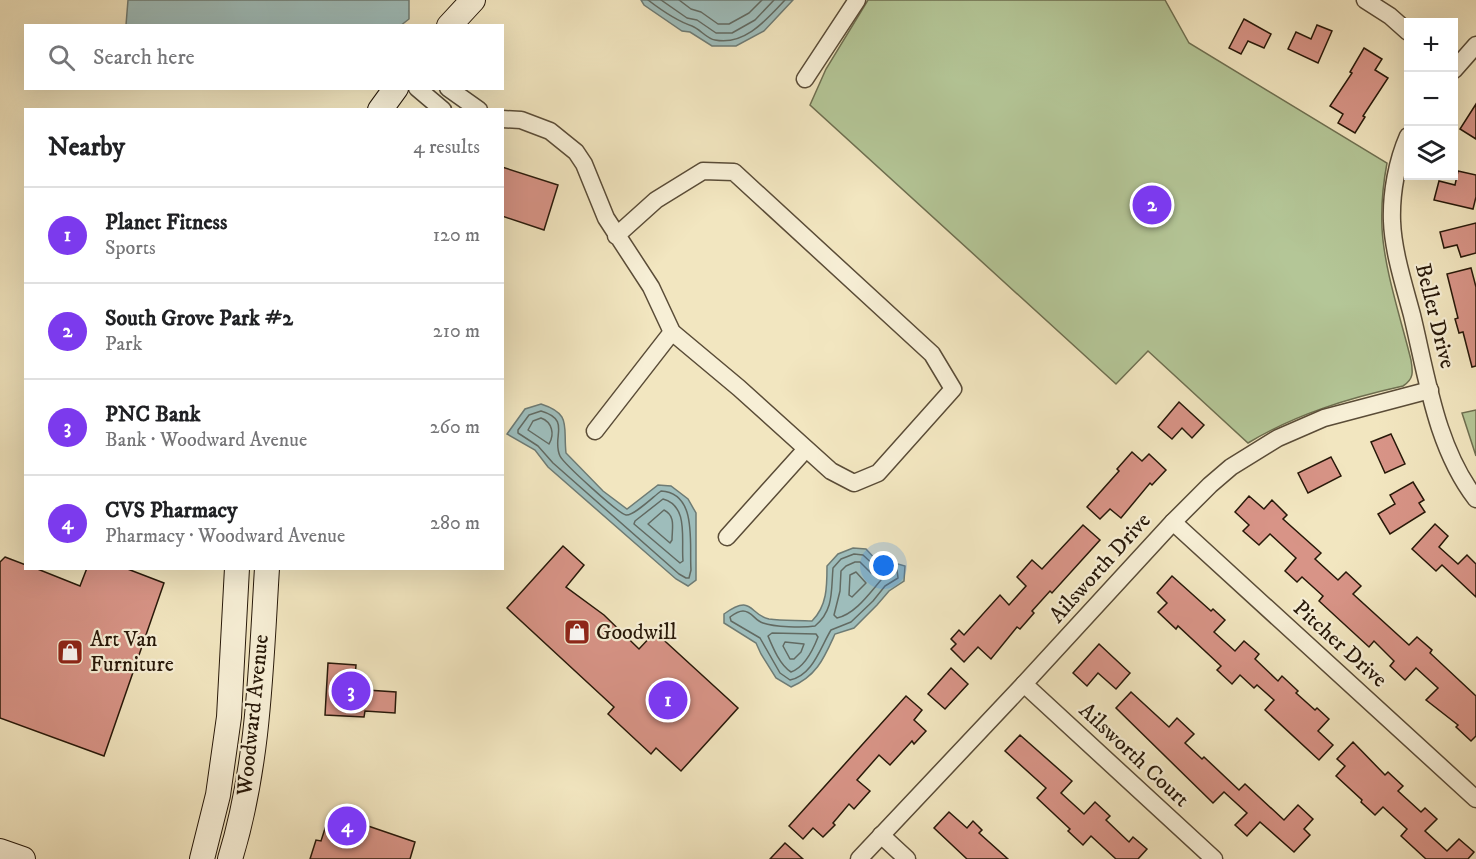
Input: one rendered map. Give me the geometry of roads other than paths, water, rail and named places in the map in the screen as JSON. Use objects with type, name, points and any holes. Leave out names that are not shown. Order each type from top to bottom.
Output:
[{"type":"main road","points":[[451,24],[473,0]]},
{"type":"main road","points":[[381,108],[395,90]]},
{"type":"main road","name":"Woodward Avenue","points":[[202,859],[218,795],[229,717],[237,570]]},
{"type":"main road","name":"Woodward Avenue","points":[[230,859],[244,804],[255,735],[267,570]]},
{"type":"main road","points":[[0,851],[23,859]]},
{"type":"street","points":[[805,79],[857,0]]},
{"type":"street","points":[[1365,0],[1390,16],[1404,28]]},
{"type":"street","points":[[1458,65],[1476,45]]},
{"type":"street","points":[[419,90],[441,108]]},
{"type":"street","points":[[451,90],[476,108]]},
{"type":"street","points":[[504,118],[521,120],[550,131],[576,152],[584,164],[597,198],[616,236],[651,287],[672,332],[740,388],[831,471],[854,483],[878,473],[953,389],[932,354],[734,172],[703,171],[656,200],[616,236]]},
{"type":"street","name":"Beller Drive","points":[[1404,149],[1398,169],[1392,221],[1399,264],[1447,449],[1466,486],[1476,499]]},
{"type":"street","points":[[596,431],[672,332]]},
{"type":"street","name":"Ailsworth Drive","points":[[859,859],[1210,485],[1232,467],[1278,438],[1324,418],[1430,390]]},
{"type":"street","points":[[727,537],[806,449]]},
{"type":"street","name":"Pitcher Drive","points":[[1173,522],[1476,799]]},
{"type":"street","name":"Ailsworth Court","points":[[1024,684],[1214,859]]},
{"type":"street","points":[[881,835],[907,859]]},
{"type":"water","points":[[128,0],[409,0],[409,19],[403,24],[126,24]]},
{"type":"water","points":[[641,0],[793,0],[764,31],[736,46],[712,46],[690,32],[682,31],[644,5]]},
{"type":"water","points":[[541,404],[558,412],[562,417],[566,453],[603,491],[627,509],[658,485],[671,486],[688,499],[696,513],[696,580],[688,586],[676,579],[548,467],[535,450],[507,434],[525,409]]},
{"type":"water","points":[[853,548],[866,549],[879,563],[891,562],[905,566],[904,581],[889,591],[854,628],[835,634],[819,665],[800,683],[791,687],[776,678],[756,643],[724,623],[724,614],[740,605],[746,605],[769,619],[812,621],[823,603],[827,566],[838,554]]},
{"type":"place","name":"South Grove Park #2","points":[[1152,205]]},
{"type":"place","name":"Goodwill","points":[[577,632]]},
{"type":"place","name":"Art Van Furniture","points":[[70,652]]},
{"type":"place","name":"PNC Bank","points":[[351,691]]},
{"type":"place","name":"Planet Fitness","points":[[668,700]]},
{"type":"place","name":"CVS Pharmacy","points":[[347,826]]}]
